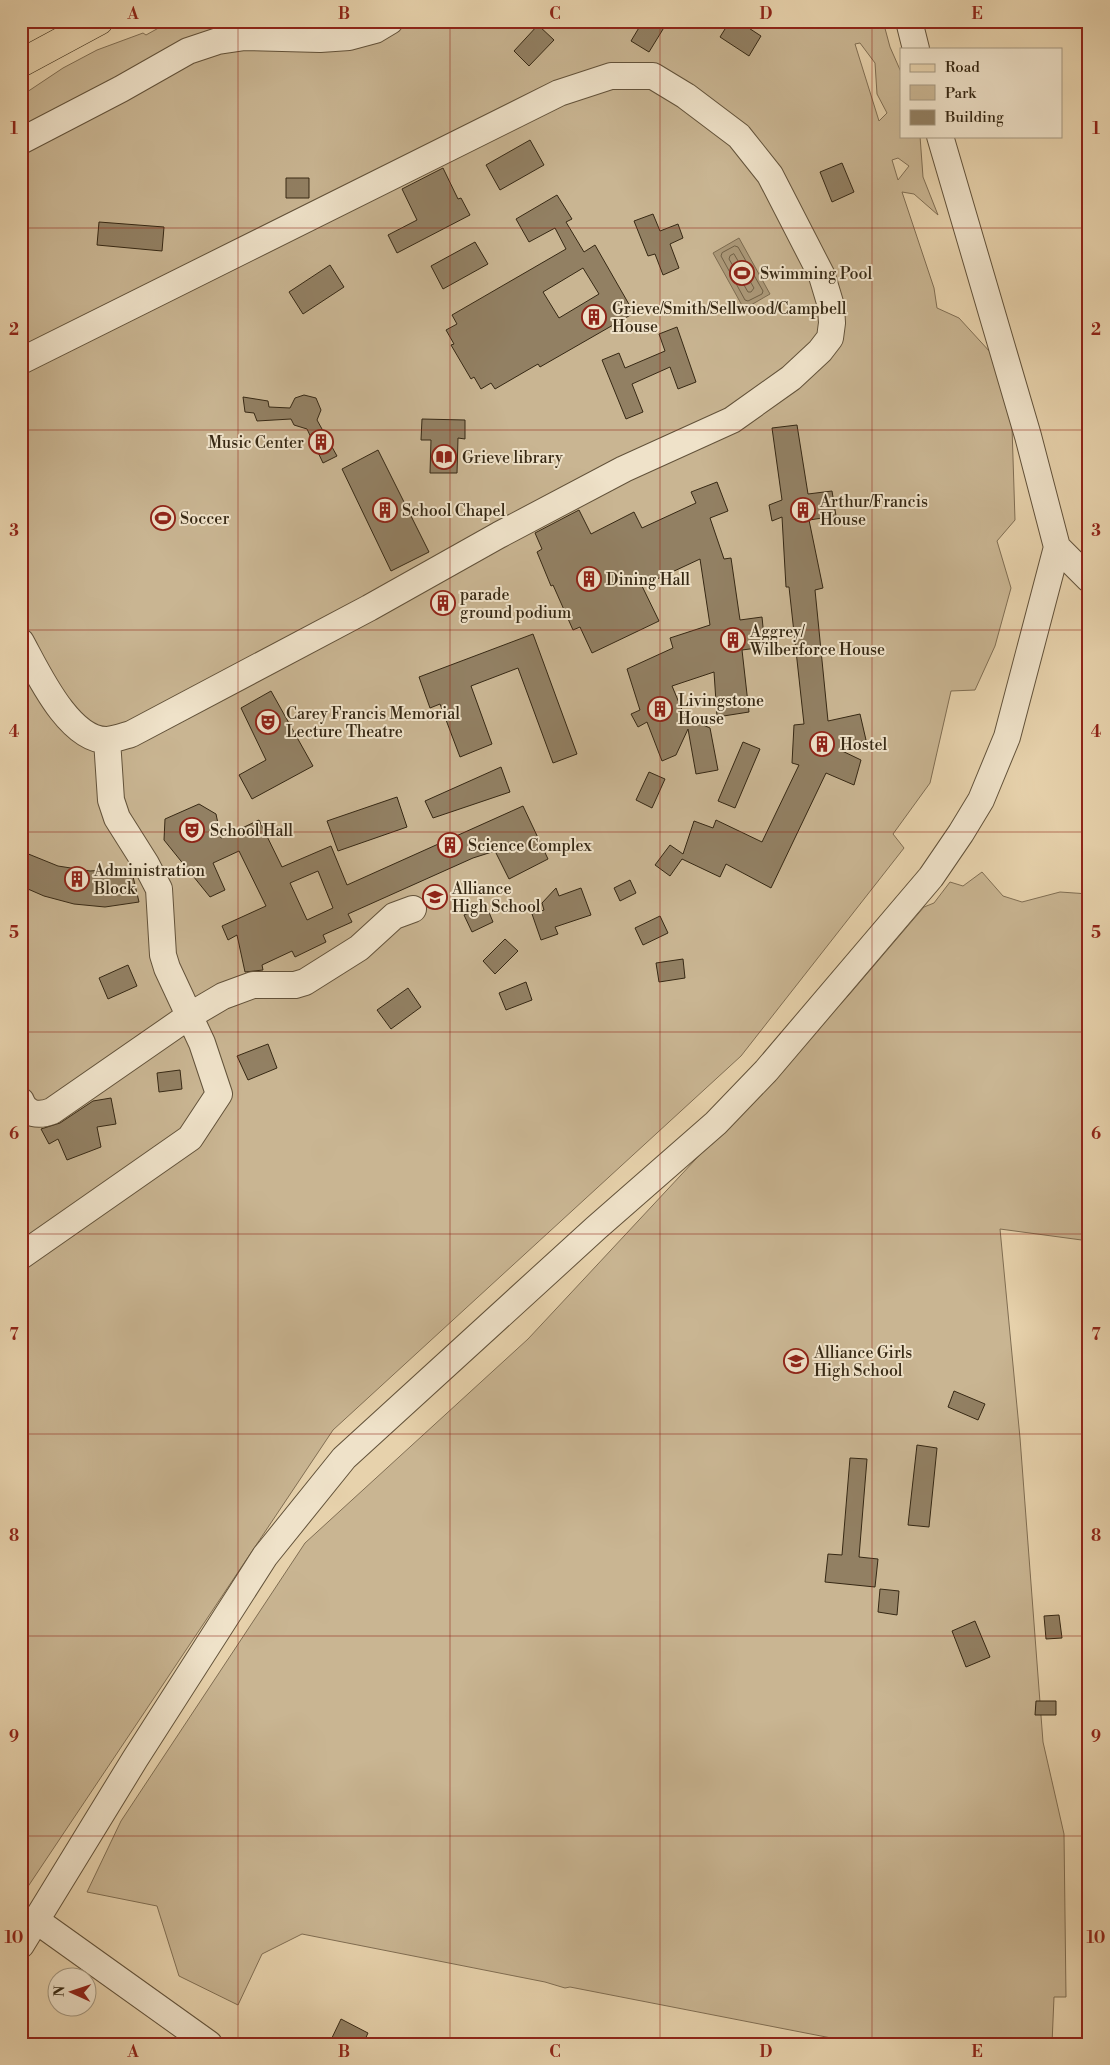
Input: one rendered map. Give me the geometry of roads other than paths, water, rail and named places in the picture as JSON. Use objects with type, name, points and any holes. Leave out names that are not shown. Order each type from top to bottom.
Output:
[{"type":"main road","points":[[21,63],[99,21]]},
{"type":"street","points":[[21,141],[121,89],[188,51],[218,41],[245,37],[320,39],[349,37],[375,30],[390,21]]},
{"type":"street","points":[[909,21],[916,48]]},
{"type":"street","points":[[21,361],[559,93],[611,76],[653,76],[686,96],[739,136],[770,175],[822,276],[831,306],[832,323],[830,338],[820,351],[791,378],[732,420],[624,469],[237,679],[131,734],[108,740],[87,734],[68,719],[49,692],[21,642]]},
{"type":"street","points":[[941,138],[1028,436],[1057,546],[1089,579]]},
{"type":"street","points":[[21,1945],[135,1759],[265,1556],[296,1515],[344,1458],[596,1228],[716,1123],[766,1071],[931,877],[981,800],[1007,737],[1057,546]]},
{"type":"street","points":[[21,1256],[190,1138],[219,1094],[202,1043],[167,968],[163,955],[159,889],[146,864],[117,818],[111,800],[108,740]]},
{"type":"street","points":[[21,1101],[23,1107],[29,1112],[36,1114],[52,1111],[189,1016],[222,996],[253,985],[305,982],[359,948],[394,916],[413,909]]},
{"type":"street","points":[[37,1921],[209,2044]]},
{"type":"water","name":"Swimming Pool","points":[[739,238],[770,294],[744,309],[713,253]]},
{"type":"place","name":"Swimming Pool","points":[[742,273]]},
{"type":"place","name":"Grieve/Smith/Sellwood/Campbell House","points":[[594,317]]},
{"type":"place","name":"Music Center","points":[[321,442]]},
{"type":"place","name":"Grieve library","points":[[444,457]]},
{"type":"place","name":"School Chapel","points":[[385,510]]},
{"type":"place","name":"Arthur/Francis House","points":[[803,510]]},
{"type":"place","name":"Soccer","points":[[163,518]]},
{"type":"place","name":"Dining Hall","points":[[589,579]]},
{"type":"place","name":"parade ground podium","points":[[443,603]]},
{"type":"place","name":"Aggrey/ Wilberforce House","points":[[733,640]]},
{"type":"place","name":"Livingstone House","points":[[660,709]]},
{"type":"place","name":"Carey Francis Memorial Lecture Theatre","points":[[268,722]]},
{"type":"place","name":"Hostel","points":[[822,744]]},
{"type":"place","name":"School Hall","points":[[192,830]]},
{"type":"place","name":"Science Complex","points":[[450,845]]},
{"type":"place","name":"Administration Block","points":[[77,879]]},
{"type":"place","name":"Alliance High School","points":[[435,897]]},
{"type":"place","name":"Alliance Girls High School","points":[[796,1361]]}]
